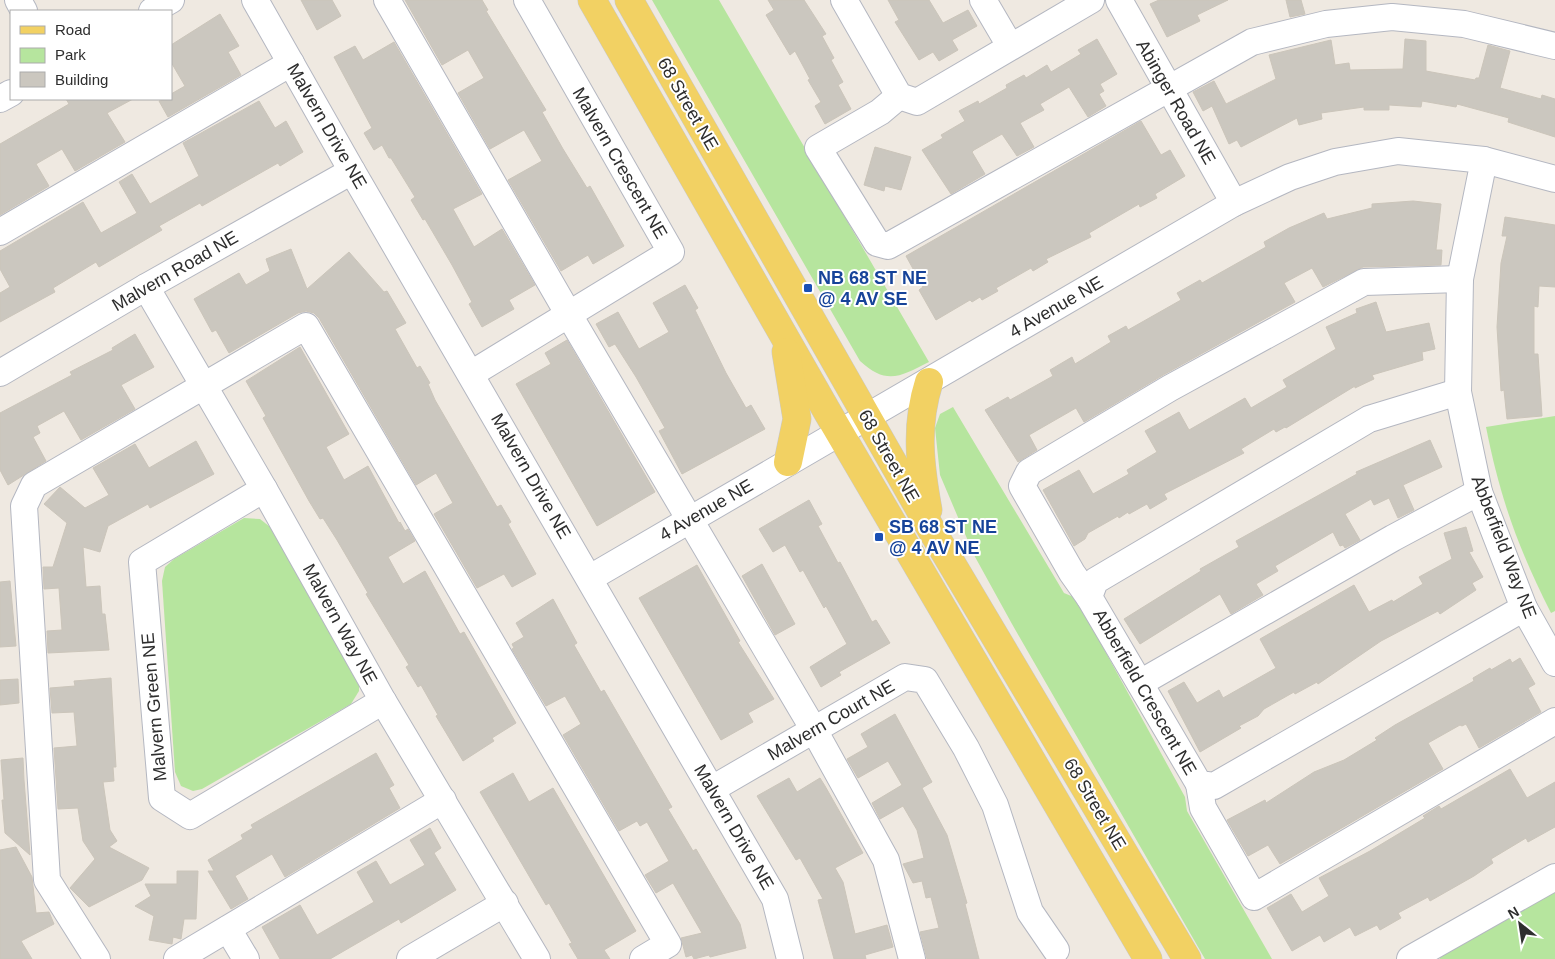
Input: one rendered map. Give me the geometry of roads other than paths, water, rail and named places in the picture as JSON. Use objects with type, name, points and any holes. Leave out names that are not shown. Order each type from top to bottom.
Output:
[{"type":"main road","name":"68 Street NE","points":[[592,0],[782,333],[1148,959]]},
{"type":"main road","name":"68 Street NE","points":[[629,0],[931,529],[1187,959]]},
{"type":"main road","points":[[782,333],[797,419],[788,462]]},
{"type":"main road","points":[[929,382],[920,425],[920,464],[931,529]]},
{"type":"street","points":[[154,10],[172,0]]},
{"type":"street","name":"Malvern Drive NE","points":[[255,0],[352,171],[776,899],[790,959]]},
{"type":"street","points":[[387,0],[568,315],[814,730],[886,860],[912,959]]},
{"type":"street","name":"Malvern Crescent NE","points":[[471,374],[671,252],[527,0]]},
{"type":"street","points":[[844,0],[899,96],[917,102],[1091,0]]},
{"type":"street","points":[[983,0],[1010,46]]},
{"type":"street","name":"Abinger Road NE","points":[[1119,0],[1234,203]]},
{"type":"street","points":[[899,96],[880,112],[818,148],[877,244],[888,246],[1252,42],[1326,24],[1392,17],[1464,24],[1555,46]]},
{"type":"street","points":[[0,232],[291,63]]},
{"type":"street","name":"4 Avenue NE","points":[[590,578],[1234,203],[1290,177],[1335,162],[1398,151],[1484,160],[1555,179]]},
{"type":"street","name":"Abberfield Way NE","points":[[1484,160],[1460,279],[1458,392],[1478,492],[1524,608],[1555,663]]},
{"type":"street","name":"Malvern Road NE","points":[[0,373],[146,287],[352,171]]},
{"type":"street","points":[[1090,597],[1072,573],[1022,486],[1029,472],[1170,388],[1364,282],[1460,279]]},
{"type":"street","name":"Malvern Way NE","points":[[146,287],[264,489],[383,702],[537,959]]},
{"type":"street","points":[[97,959],[47,880],[24,506],[34,485],[306,326],[668,944],[643,959]]},
{"type":"street","name":"Abberfield Crescent NE","points":[[1458,392],[1369,419],[1095,581],[1090,597],[1199,784],[1214,786],[1524,608]]},
{"type":"street","name":"Malvern Green NE","points":[[264,489],[142,562],[162,798],[190,816],[383,702]]},
{"type":"street","points":[[1140,683],[1393,538],[1478,492]]},
{"type":"street","name":"Malvern Court NE","points":[[712,789],[905,677],[925,680],[966,748],[995,806],[1030,912],[1056,950]]},
{"type":"street","points":[[1199,784],[1202,808],[1254,897],[1555,721]]},
{"type":"street","points":[[177,959],[443,800]]},
{"type":"street","points":[[1410,959],[1555,877]]},
{"type":"street","points":[[410,959],[505,903]]},
{"type":"street","points":[[228,929],[246,959]]},
{"type":"place","name":"NB 68 ST NE @ 4 AV SE","points":[[808,288]]},
{"type":"place","name":"SB 68 ST NE @ 4 AV NE","points":[[879,537]]}]
